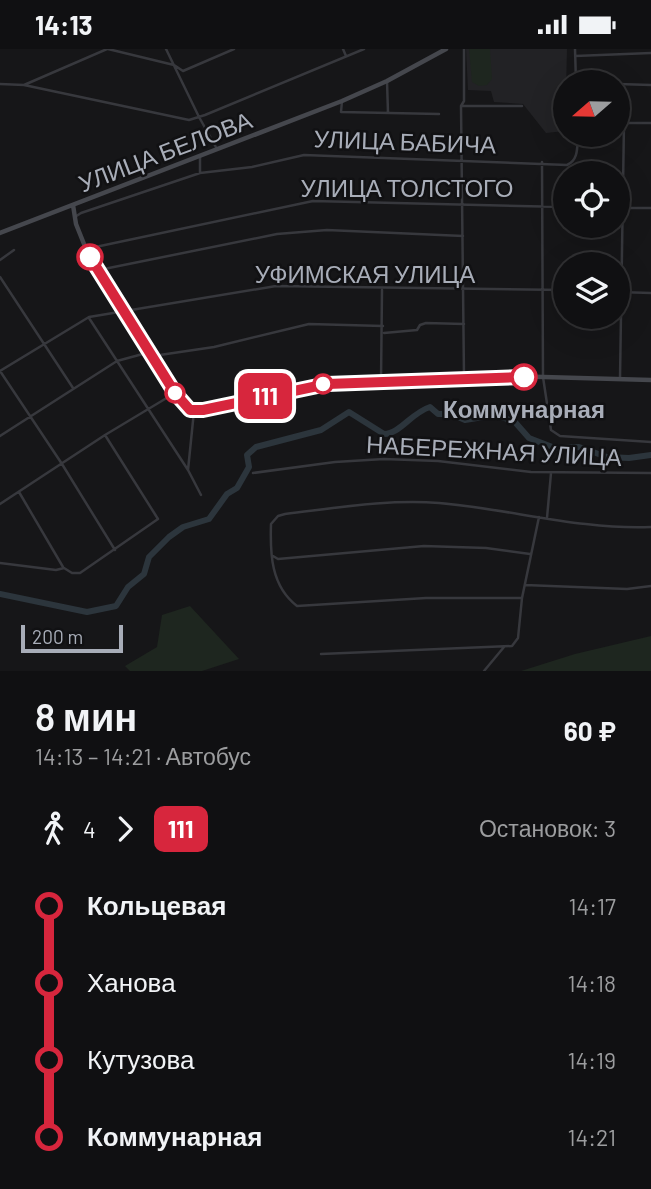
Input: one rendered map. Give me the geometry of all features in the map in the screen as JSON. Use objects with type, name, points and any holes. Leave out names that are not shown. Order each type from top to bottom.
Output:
[{"type":"main road","name":"УЛИЦА БЕЛОВА","points":[[0,233],[342,101],[387,81],[446,49]]},
{"type":"main road","points":[[73,205],[80,239],[175,393],[184,406],[194,411],[309,386],[381,381],[464,377],[651,380]]},
{"type":"street","points":[[24,85],[108,49],[174,65],[183,71],[234,49]]},
{"type":"street","points":[[166,49],[217,149]]},
{"type":"street","points":[[343,49],[346,56]]},
{"type":"street","points":[[0,84],[24,85],[189,120],[364,49]]},
{"type":"street","points":[[464,49],[464,101],[461,106],[464,377]]},
{"type":"street","points":[[575,49],[576,70]]},
{"type":"street","points":[[575,56],[651,53]]},
{"type":"street","points":[[387,81],[388,113]]},
{"type":"street","points":[[630,84],[651,85]]},
{"type":"street","points":[[342,101],[341,112],[439,114]]},
{"type":"street","name":"УЛИЦА БАБИЧА","points":[[461,106],[522,106]]},
{"type":"street","points":[[630,123],[651,124]]},
{"type":"street","name":"УЛИЦА БАБИЧА","points":[[75,217],[200,173],[252,167],[304,155],[541,162],[559,166],[574,162],[577,147]]},
{"type":"street","points":[[200,156],[200,173]]},
{"type":"street","points":[[541,162],[543,377]]},
{"type":"street","name":"УЛИЦА ТОЛСТОГО","points":[[86,249],[313,201],[553,207]]},
{"type":"street","points":[[630,208],[651,208]]},
{"type":"street","points":[[99,270],[277,234],[327,230],[463,236]]},
{"type":"street","points":[[0,260],[15,250]]},
{"type":"street","points":[[0,277],[72,388]]},
{"type":"street","name":"УФИМСКАЯ УЛИЦА","points":[[0,371],[89,317],[124,309],[276,286],[553,290]]},
{"type":"street","points":[[381,381],[382,289]]},
{"type":"street","points":[[630,292],[651,293]]},
{"type":"street","points":[[89,317],[188,470],[201,495]]},
{"type":"street","points":[[383,333],[412,332],[426,323],[464,324]]},
{"type":"street","points":[[0,436],[117,361],[214,347],[309,324],[383,326]]},
{"type":"street","points":[[619,329],[620,379]]},
{"type":"street","points":[[0,371],[115,549]]},
{"type":"street","name":"НАБЕРЕЖНАЯ УЛИЦА","points":[[543,377],[551,430],[561,436],[651,442]]},
{"type":"street","points":[[0,504],[175,393]]},
{"type":"street","points":[[188,470],[194,411]]},
{"type":"street","points":[[19,492],[64,568],[72,573],[80,573],[158,519],[105,435]]},
{"type":"street","name":"НАБЕРЕЖНАЯ УЛИЦА","points":[[253,473],[335,462],[384,459],[438,461],[551,474],[651,473]]},
{"type":"street","points":[[547,518],[551,474]]},
{"type":"street","points":[[522,598],[426,598],[304,607],[292,602],[274,575],[271,524],[274,519],[285,514],[413,502],[465,506],[607,527],[651,527]]},
{"type":"street","points":[[321,654],[512,646],[519,638],[522,598],[539,517]]},
{"type":"street","points":[[273,556],[278,559],[424,546],[486,548],[530,554]]},
{"type":"street","points":[[0,563],[56,570],[64,568]]},
{"type":"street","points":[[525,585],[627,589],[651,586]]},
{"type":"street","points":[[484,671],[504,647]]},
{"type":"shaded area","points":[[466,49],[567,49],[566,70],[553,70],[553,132],[546,133],[523,104],[494,102],[491,91],[468,90]]},
{"type":"shaded area","points":[[469,49],[490,49],[492,79],[487,85],[479,86],[472,82]]},
{"type":"shaded area","points":[[190,606],[239,659],[202,671],[130,671],[125,666],[157,647],[162,615]]},
{"type":"shaded area","points":[[651,636],[651,671],[521,671],[575,654]]},
{"type":"waterway","points":[[0,594],[87,612],[116,606],[128,587],[144,574],[149,557],[169,537],[183,527],[209,519],[227,494],[237,488],[249,467],[247,455],[256,447],[321,430],[349,412],[384,434],[395,431],[430,407],[438,414],[451,414],[465,420],[495,415],[514,421],[529,438],[555,448],[579,447],[607,457],[651,455]]},
{"type":"bus line","name":"111","points":[[90,257],[175,393],[190,410],[203,410],[327,384],[464,377],[524,377]]},
{"type":"place","name":"Коммунарная","points":[[524,377]]}]
